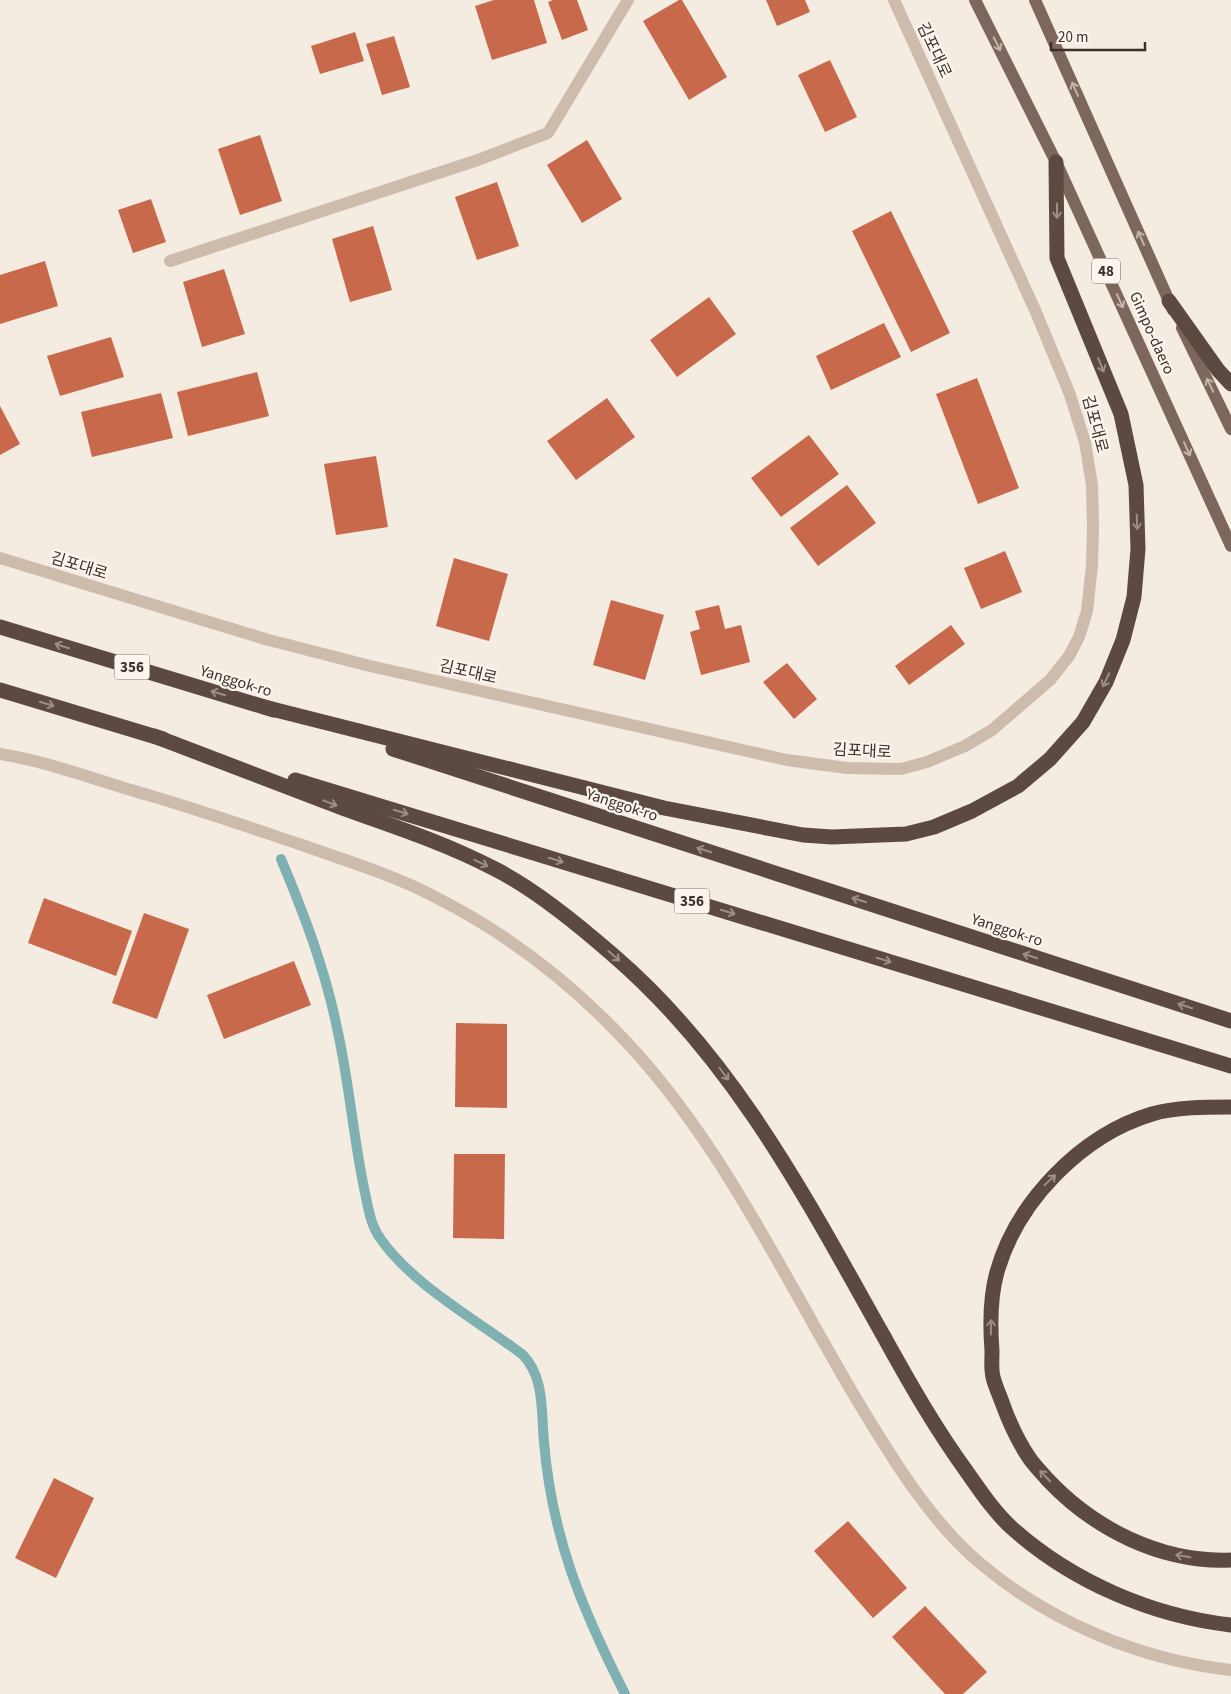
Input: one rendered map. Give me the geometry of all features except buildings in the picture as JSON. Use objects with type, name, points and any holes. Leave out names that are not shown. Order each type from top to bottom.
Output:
[{"type":"highway","points":[[264,707],[664,808],[803,835],[832,838],[906,834],[934,827],[972,812],[1018,786],[1050,759],[1082,722],[1106,682],[1122,640],[1134,597],[1138,549],[1136,485],[1120,414],[1057,258],[1056,162]]},
{"type":"highway","points":[[1169,301],[1225,371],[1231,384]]},
{"type":"highway","name":"Yanggok-ro","points":[[0,627],[264,707],[1231,1021]]},
{"type":"highway","name":"356","points":[[0,690],[1231,1066]]},
{"type":"highway","points":[[154,736],[437,842],[498,870],[560,913],[614,955],[662,1001],[712,1059],[756,1117],[800,1189],[936,1429],[981,1493],[1010,1526],[1067,1568],[1110,1592],[1159,1610],[1231,1625]]},
{"type":"highway","points":[[1231,1107],[1153,1113],[1116,1129],[1080,1152],[1043,1187],[1015,1230],[997,1272],[990,1325],[993,1377],[1009,1421],[1030,1460],[1063,1496],[1101,1525],[1141,1544],[1177,1556],[1216,1561],[1231,1560]]},
{"type":"main road","name":"Gimpo-daero","points":[[975,0],[1056,162],[1231,546]]},
{"type":"main road","name":"Gimpo-daero","points":[[1035,0],[1169,301],[1231,429]]},
{"type":"lane","points":[[170,261],[478,160],[548,133],[628,0]]},
{"type":"lane","name":"김포대로","points":[[0,558],[256,636],[360,664],[787,760],[854,768],[901,769],[926,762],[965,746],[992,730],[1050,680],[1069,656],[1079,637],[1087,611],[1092,565],[1092,485],[1085,442],[1069,392],[1035,310],[894,0]]},
{"type":"lane","points":[[0,754],[191,807],[395,878],[469,916],[526,952],[572,989],[614,1028],[652,1070],[689,1119],[758,1227],[875,1429],[941,1523],[979,1563],[1022,1596],[1074,1624],[1138,1650],[1201,1667],[1231,1670]]},
{"type":"waterway","points":[[281,859],[313,942],[332,1006],[345,1068],[360,1168],[374,1227],[380,1238],[394,1255],[428,1287],[506,1342],[523,1355],[530,1364],[539,1385],[541,1396],[548,1477],[562,1542],[571,1572],[595,1632],[625,1694]]}]
